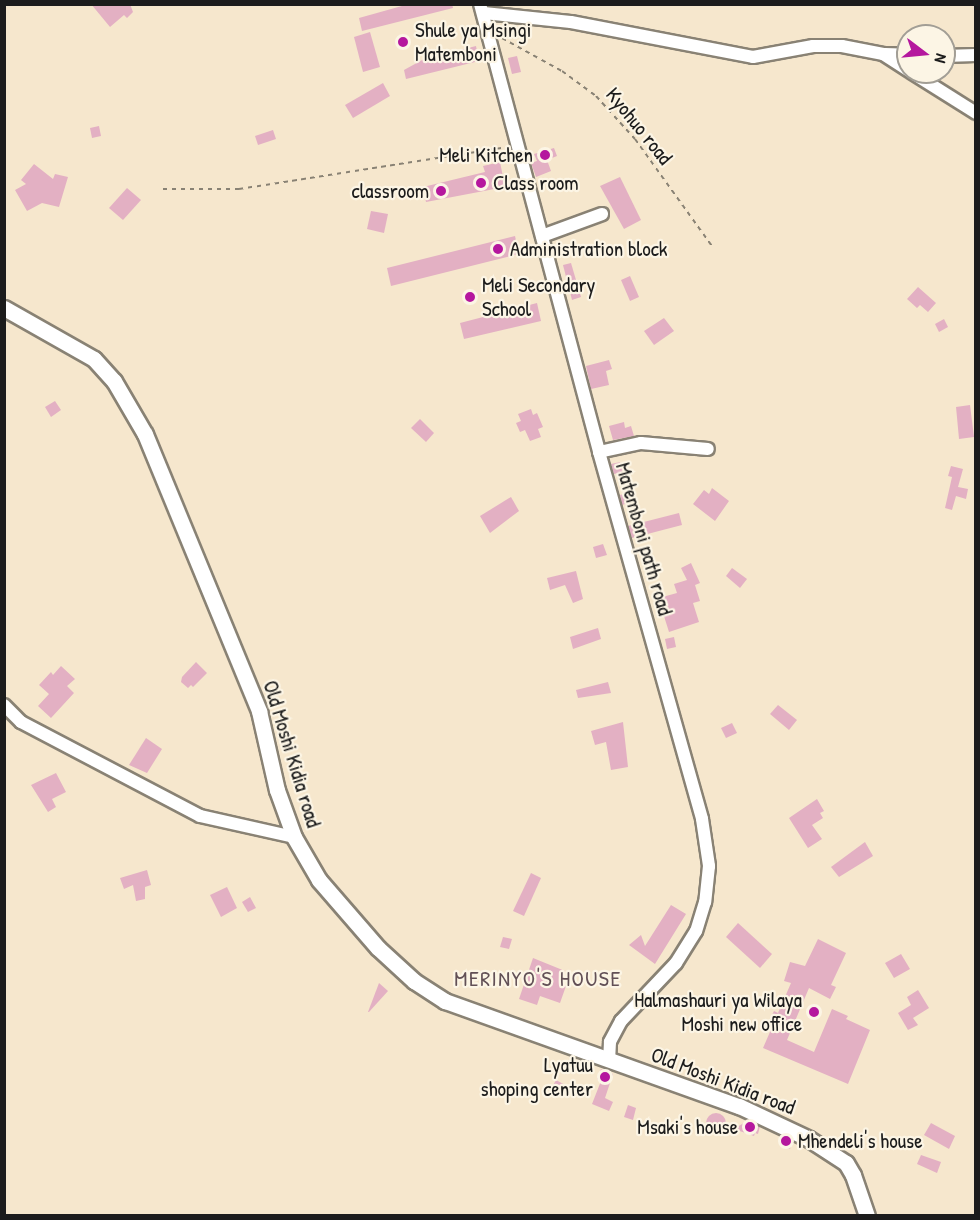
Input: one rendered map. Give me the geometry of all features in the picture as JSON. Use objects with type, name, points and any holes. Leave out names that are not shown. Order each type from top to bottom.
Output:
[{"type":"street","name":"Matemboni path road","points":[[482,9],[598,452],[702,819],[709,866],[705,902],[696,931],[676,963],[621,1021],[610,1042],[609,1060]]},
{"type":"street","points":[[482,9],[571,22],[753,57],[827,45],[896,55]]},
{"type":"street","points":[[883,54],[896,62]]},
{"type":"street","points":[[956,56],[975,55]]},
{"type":"street","points":[[930,84],[975,113]]},
{"type":"street","points":[[542,236],[603,214]]},
{"type":"street","name":"Old Moshi Kidia road","points":[[4,308],[94,359],[114,381],[145,434],[259,711],[277,790],[294,837],[306,861],[340,906],[378,948],[414,981],[445,1001],[739,1106],[829,1151],[846,1163],[853,1175],[867,1215]]},
{"type":"street","points":[[598,452],[649,442],[708,449]]},
{"type":"street","points":[[4,705],[21,722],[200,816],[294,837]]},
{"type":"path","name":"Kyohuo road","points":[[489,32],[536,55],[596,96],[635,139],[712,246]]},
{"type":"path","points":[[163,189],[239,189],[518,145]]},
{"type":"building","points":[[91,4],[130,4],[133,12],[127,18],[124,15],[110,27]]},
{"type":"building","points":[[409,4],[452,4],[453,8],[362,31],[359,18]]},
{"type":"building","points":[[370,32],[380,67],[363,72],[354,37]]},
{"type":"building","points":[[476,46],[479,61],[406,79],[404,70],[424,59]]},
{"type":"building","points":[[517,56],[521,72],[512,74],[508,58]]},
{"type":"building","points":[[383,83],[390,96],[353,118],[345,105]]},
{"type":"building","points":[[99,126],[101,136],[92,138],[90,128]]},
{"type":"building","points":[[273,130],[276,139],[258,145],[255,136]]},
{"type":"building","points":[[554,148],[557,156],[547,160],[551,171],[536,177],[531,163],[537,161],[534,154]]},
{"type":"building","name":"Class room","points":[[500,162],[505,187],[426,202],[423,187],[485,172],[483,166]]},
{"type":"building","points":[[34,164],[53,179],[55,174],[68,177],[59,207],[42,203],[27,211],[15,190],[26,184],[21,180]]},
{"type":"building","points":[[620,177],[641,220],[624,229],[600,186]]},
{"type":"building","points":[[127,188],[141,200],[123,220],[109,208]]},
{"type":"building","points":[[371,211],[388,214],[384,233],[367,229]]},
{"type":"building","points":[[515,236],[519,254],[391,286],[387,268]]},
{"type":"building","points":[[571,263],[581,297],[572,300],[563,265]]},
{"type":"building","points":[[630,276],[639,297],[630,301],[621,280]]},
{"type":"building","points":[[918,287],[936,303],[928,312],[920,305],[917,308],[907,299]]},
{"type":"building","points":[[537,303],[541,321],[464,339],[460,323]]},
{"type":"building","points":[[664,318],[674,331],[654,345],[644,331]]},
{"type":"building","points":[[944,319],[948,327],[939,332],[935,324]]},
{"type":"building","points":[[609,360],[612,369],[606,371],[609,385],[591,389],[586,366]]},
{"type":"building","points":[[55,401],[61,410],[51,417],[45,407]]},
{"type":"building","points":[[970,405],[974,437],[959,439],[956,407]]},
{"type":"building","points":[[531,409],[533,415],[537,413],[543,427],[538,429],[541,437],[530,441],[525,430],[520,432],[516,423],[521,421],[518,414]]},
{"type":"building","points":[[420,419],[434,433],[426,442],[411,428]]},
{"type":"building","points":[[624,422],[625,428],[631,426],[634,436],[613,440],[609,426]]},
{"type":"building","points":[[620,462],[623,472],[614,474],[611,464]]},
{"type":"building","points":[[951,466],[963,469],[958,487],[968,489],[966,499],[956,496],[952,510],[945,508],[952,477],[948,476]]},
{"type":"building","points":[[712,488],[729,501],[715,521],[693,504],[704,490],[709,494]]},
{"type":"building","points":[[628,493],[631,502],[622,505],[620,495]]},
{"type":"building","points":[[511,497],[519,511],[490,533],[480,516]]},
{"type":"building","points":[[679,513],[682,525],[632,538],[628,526]]},
{"type":"building","points":[[603,544],[607,555],[596,558],[593,547]]},
{"type":"building","points":[[691,563],[700,583],[695,585],[700,601],[693,603],[699,622],[669,632],[663,613],[659,614],[655,599],[677,593],[674,584],[687,580],[681,568]]},
{"type":"building","points":[[732,568],[747,579],[740,588],[726,576]]},
{"type":"building","points":[[576,571],[583,599],[573,603],[565,585],[550,590],[547,578]]},
{"type":"building","points":[[598,628],[601,639],[573,649],[570,637]]},
{"type":"building","points":[[674,637],[676,647],[667,649],[665,639]]},
{"type":"building","points":[[196,662],[207,673],[193,687],[191,685],[188,688],[181,682],[182,677]]},
{"type":"building","points":[[61,666],[75,679],[67,686],[74,693],[51,718],[38,706],[49,694],[39,685],[51,672],[53,675]]},
{"type":"building","points":[[608,682],[611,693],[578,698],[576,690]]},
{"type":"building","points":[[778,705],[797,720],[789,730],[770,714]]},
{"type":"building","points":[[623,722],[628,767],[611,770],[606,742],[595,745],[591,731]]},
{"type":"building","points":[[732,723],[737,733],[726,738],[721,728]]},
{"type":"building","points":[[146,738],[162,749],[147,773],[129,765]]},
{"type":"building","points":[[56,773],[66,792],[52,799],[56,807],[48,812],[31,785]]},
{"type":"building","points":[[817,799],[824,811],[820,813],[823,818],[812,825],[822,839],[808,848],[789,818]]},
{"type":"building","points":[[865,842],[873,856],[839,877],[831,867]]},
{"type":"building","points":[[147,870],[151,885],[145,887],[145,899],[136,901],[133,885],[124,889],[120,878]]},
{"type":"building","points":[[531,873],[541,878],[524,916],[513,911]]},
{"type":"building","points":[[227,887],[237,908],[221,917],[210,895]]},
{"type":"building","points":[[250,897],[256,908],[248,912],[242,902]]},
{"type":"building","points":[[671,905],[686,914],[655,964],[629,945],[641,935],[645,946]]},
{"type":"building","points":[[738,923],[772,954],[760,968],[726,937]]},
{"type":"building","points":[[503,937],[512,939],[509,949],[500,947]]},
{"type":"building","points":[[818,939],[846,953],[831,985],[836,987],[830,999],[809,988],[787,1040],[814,1052],[832,1009],[848,1016],[846,1019],[870,1030],[848,1084],[763,1048],[773,1025],[768,1023],[774,1011],[778,1013],[791,983],[784,981],[790,962],[805,966]]},
{"type":"building","points":[[901,954],[910,969],[894,978],[885,963]]},
{"type":"building","points":[[533,958],[565,971],[561,984],[566,986],[560,1003],[540,996],[537,1005],[519,999]]},
{"type":"building","points":[[379,983],[388,991],[368,1012]]},
{"type":"building","points":[[918,990],[929,1008],[913,1018],[918,1025],[908,1030],[898,1013],[911,1005],[907,997]]},
{"type":"building","points":[[601,1069],[613,1074],[605,1098],[613,1102],[609,1111],[592,1104],[601,1081],[597,1079]]},
{"type":"building","points":[[556,1080],[567,1086],[562,1097],[550,1091]]},
{"type":"building","points":[[628,1105],[636,1108],[633,1120],[624,1117]]},
{"type":"building","points":[[716,1113],[723,1116],[726,1123],[723,1130],[716,1133],[709,1130],[706,1123],[709,1116]]},
{"type":"building","name":"Msaki's house","points":[[747,1121],[760,1126],[758,1134],[755,1133],[754,1136],[734,1129]]},
{"type":"building","points":[[931,1123],[955,1136],[949,1149],[924,1135]]},
{"type":"building","points":[[784,1138],[792,1142],[790,1149],[781,1146]]},
{"type":"building","points":[[921,1155],[941,1162],[937,1173],[917,1164]]},
{"type":"place","name":"Shule ya Msingi Matemboni","points":[[403,42]]},
{"type":"place","name":"Meli Kitchen","points":[[545,155]]},
{"type":"place","name":"Class room","points":[[481,183]]},
{"type":"place","name":"classroom","points":[[441,191]]},
{"type":"place","name":"Administration block","points":[[498,249]]},
{"type":"place","name":"Meli Secondary School","points":[[470,297]]},
{"type":"place","name":"Halmashauri ya Wilaya Moshi new office","points":[[814,1012]]},
{"type":"place","name":"Lyatuu shoping center","points":[[605,1077]]},
{"type":"place","name":"Msaki's house","points":[[750,1127]]},
{"type":"place","name":"Mhendeli's house","points":[[786,1141]]},
{"type":"district","name":"MERINYO'S HOUSE","points":[[538,979]]}]
